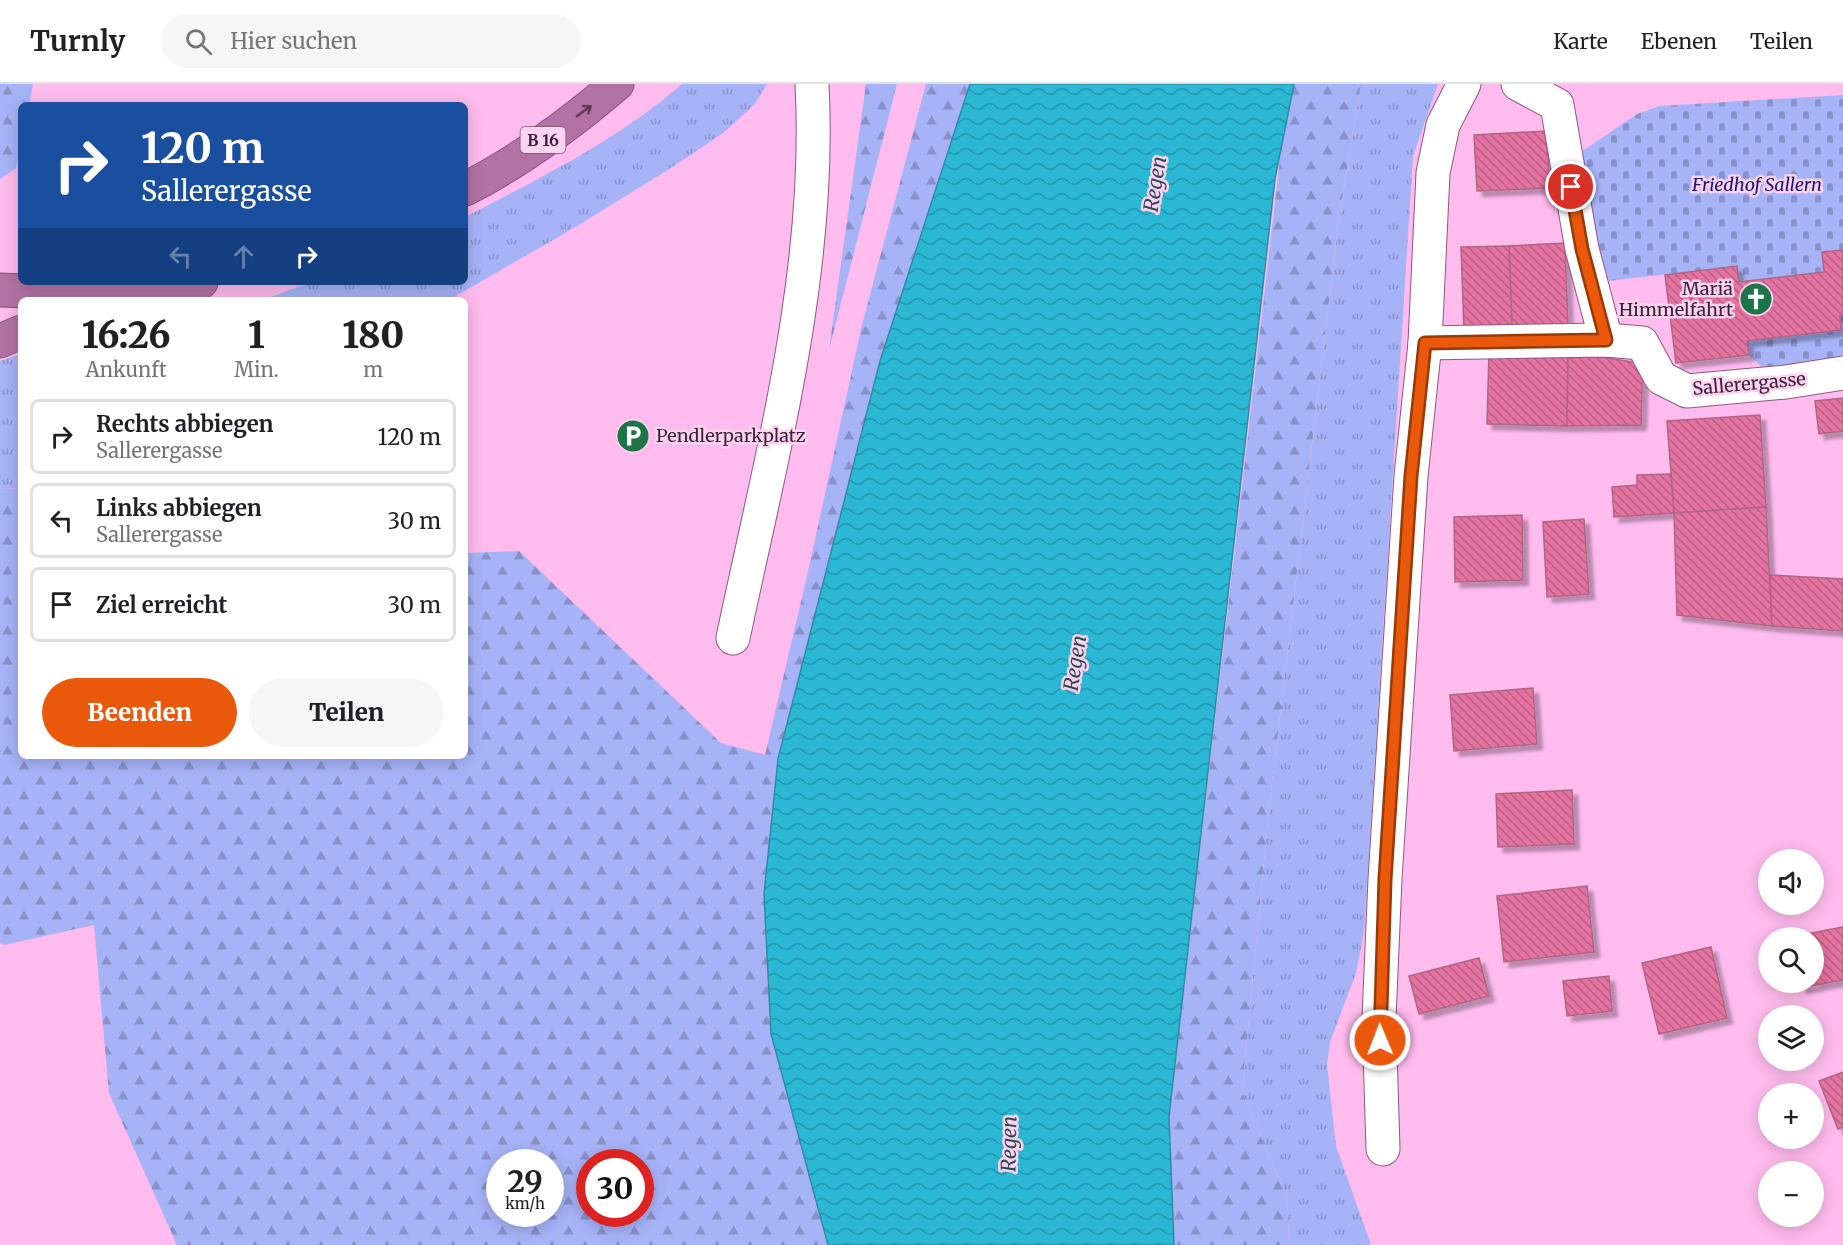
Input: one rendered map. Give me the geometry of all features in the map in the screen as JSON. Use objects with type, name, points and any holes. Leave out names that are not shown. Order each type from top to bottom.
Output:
[{"type":"highway","name":"B 16","points":[[468,187],[500,171],[593,104],[616,84]]},
{"type":"highway","points":[[0,290],[95,297],[180,285]]},
{"type":"highway","points":[[0,341],[18,333]]},
{"type":"street","points":[[733,638],[791,364],[808,243],[815,133],[812,84]]},
{"type":"street","points":[[1383,1149],[1379,1018],[1385,879],[1411,476],[1425,343],[1433,173],[1443,125],[1464,84]]},
{"type":"street","points":[[1518,84],[1557,105],[1582,249],[1606,340]]},
{"type":"street","name":"Sallerergasse","points":[[1425,343],[1606,340],[1642,343],[1661,378],[1687,392],[1786,382],[1843,373]]},
{"type":"green space","points":[[0,84],[33,84],[30,102],[18,102],[16,168],[0,179]]},
{"type":"green space","points":[[682,84],[767,84],[754,105],[723,133],[577,226],[454,297],[270,297],[304,285],[468,285],[468,215],[578,157],[632,123]]},
{"type":"green space","points":[[866,84],[897,84],[829,350]]},
{"type":"green space","points":[[926,84],[970,84],[880,361],[778,759],[771,1034],[828,1245],[177,1245],[109,1093],[94,925],[4,945],[0,943],[0,489],[18,488],[18,759],[468,759],[468,551],[519,551],[721,743],[765,755],[862,325]]},
{"type":"green space","points":[[1294,84],[1361,84],[1338,224],[1269,809],[1242,1091],[1287,1199],[1289,1245],[1174,1245],[1169,1117],[1281,150]]},
{"type":"green space","points":[[1361,84],[1438,84],[1413,156],[1364,933],[1356,973],[1330,1042],[1327,1065],[1336,1146],[1371,1245],[1289,1245],[1287,1199],[1242,1091],[1269,809],[1338,224]]},
{"type":"green space","name":"Friedhof Sallern","points":[[1843,95],[1843,250],[1822,252],[1824,272],[1739,282],[1737,266],[1608,281],[1595,241],[1581,152],[1637,114],[1660,106]]},
{"type":"green space","points":[[1843,315],[1843,355],[1766,371],[1749,355],[1747,341],[1841,330],[1840,316]]},
{"type":"green space","points":[[18,355],[18,488],[0,489],[0,361]]},
{"type":"water","name":"Regen","points":[[970,84],[1294,84],[1275,179],[1169,1117],[1174,1245],[828,1245],[771,1034],[764,894],[778,759],[880,361]]},
{"type":"building","points":[[1546,131],[1550,188],[1477,191],[1474,135]]},
{"type":"building","points":[[1565,243],[1568,327],[1512,329],[1509,246]]},
{"type":"building","points":[[1509,246],[1512,329],[1464,331],[1461,247]]},
{"type":"building","name":"Mariä Himmelfahrt","points":[[1843,250],[1841,330],[1747,341],[1749,355],[1676,363],[1665,275],[1737,266],[1739,282],[1824,272],[1822,252]]},
{"type":"building","points":[[1489,350],[1568,351],[1567,426],[1487,424]]},
{"type":"building","points":[[1568,351],[1643,364],[1641,425],[1567,426]]},
{"type":"building","points":[[1843,398],[1843,431],[1819,434],[1815,401]]},
{"type":"building","points":[[1760,415],[1766,507],[1674,513],[1667,421]]},
{"type":"building","points":[[1671,474],[1674,513],[1614,517],[1612,487],[1637,485],[1637,475]]},
{"type":"building","points":[[1766,507],[1772,626],[1677,615],[1674,513]]},
{"type":"building","points":[[1522,515],[1523,580],[1455,582],[1454,517]]},
{"type":"building","points":[[1584,519],[1589,594],[1547,597],[1543,522]]},
{"type":"building","points":[[1770,575],[1843,579],[1843,631],[1772,626]]},
{"type":"building","points":[[1533,688],[1537,744],[1454,751],[1450,695]]},
{"type":"building","points":[[1572,790],[1574,844],[1498,847],[1496,794]]},
{"type":"building","points":[[1587,886],[1594,952],[1504,962],[1497,896]]},
{"type":"building","points":[[1843,927],[1843,980],[1824,984],[1824,931]]},
{"type":"building","points":[[1711,947],[1727,1018],[1659,1034],[1642,963]]},
{"type":"building","points":[[1479,958],[1489,996],[1419,1014],[1409,976]]},
{"type":"building","points":[[1609,976],[1612,1011],[1567,1016],[1563,981]]},
{"type":"building","points":[[1843,1072],[1843,1127],[1838,1129],[1824,1094],[1824,1083],[1819,1081]]},
{"type":"place","name":"Mariä Himmelfahrt","points":[[1756,299]]},
{"type":"place","name":"Pendlerparkplatz","points":[[633,436]]},
{"type":"route","points":[[1380,1040],[1385,879],[1411,476],[1425,343],[1606,340],[1582,249],[1571,187]]}]
